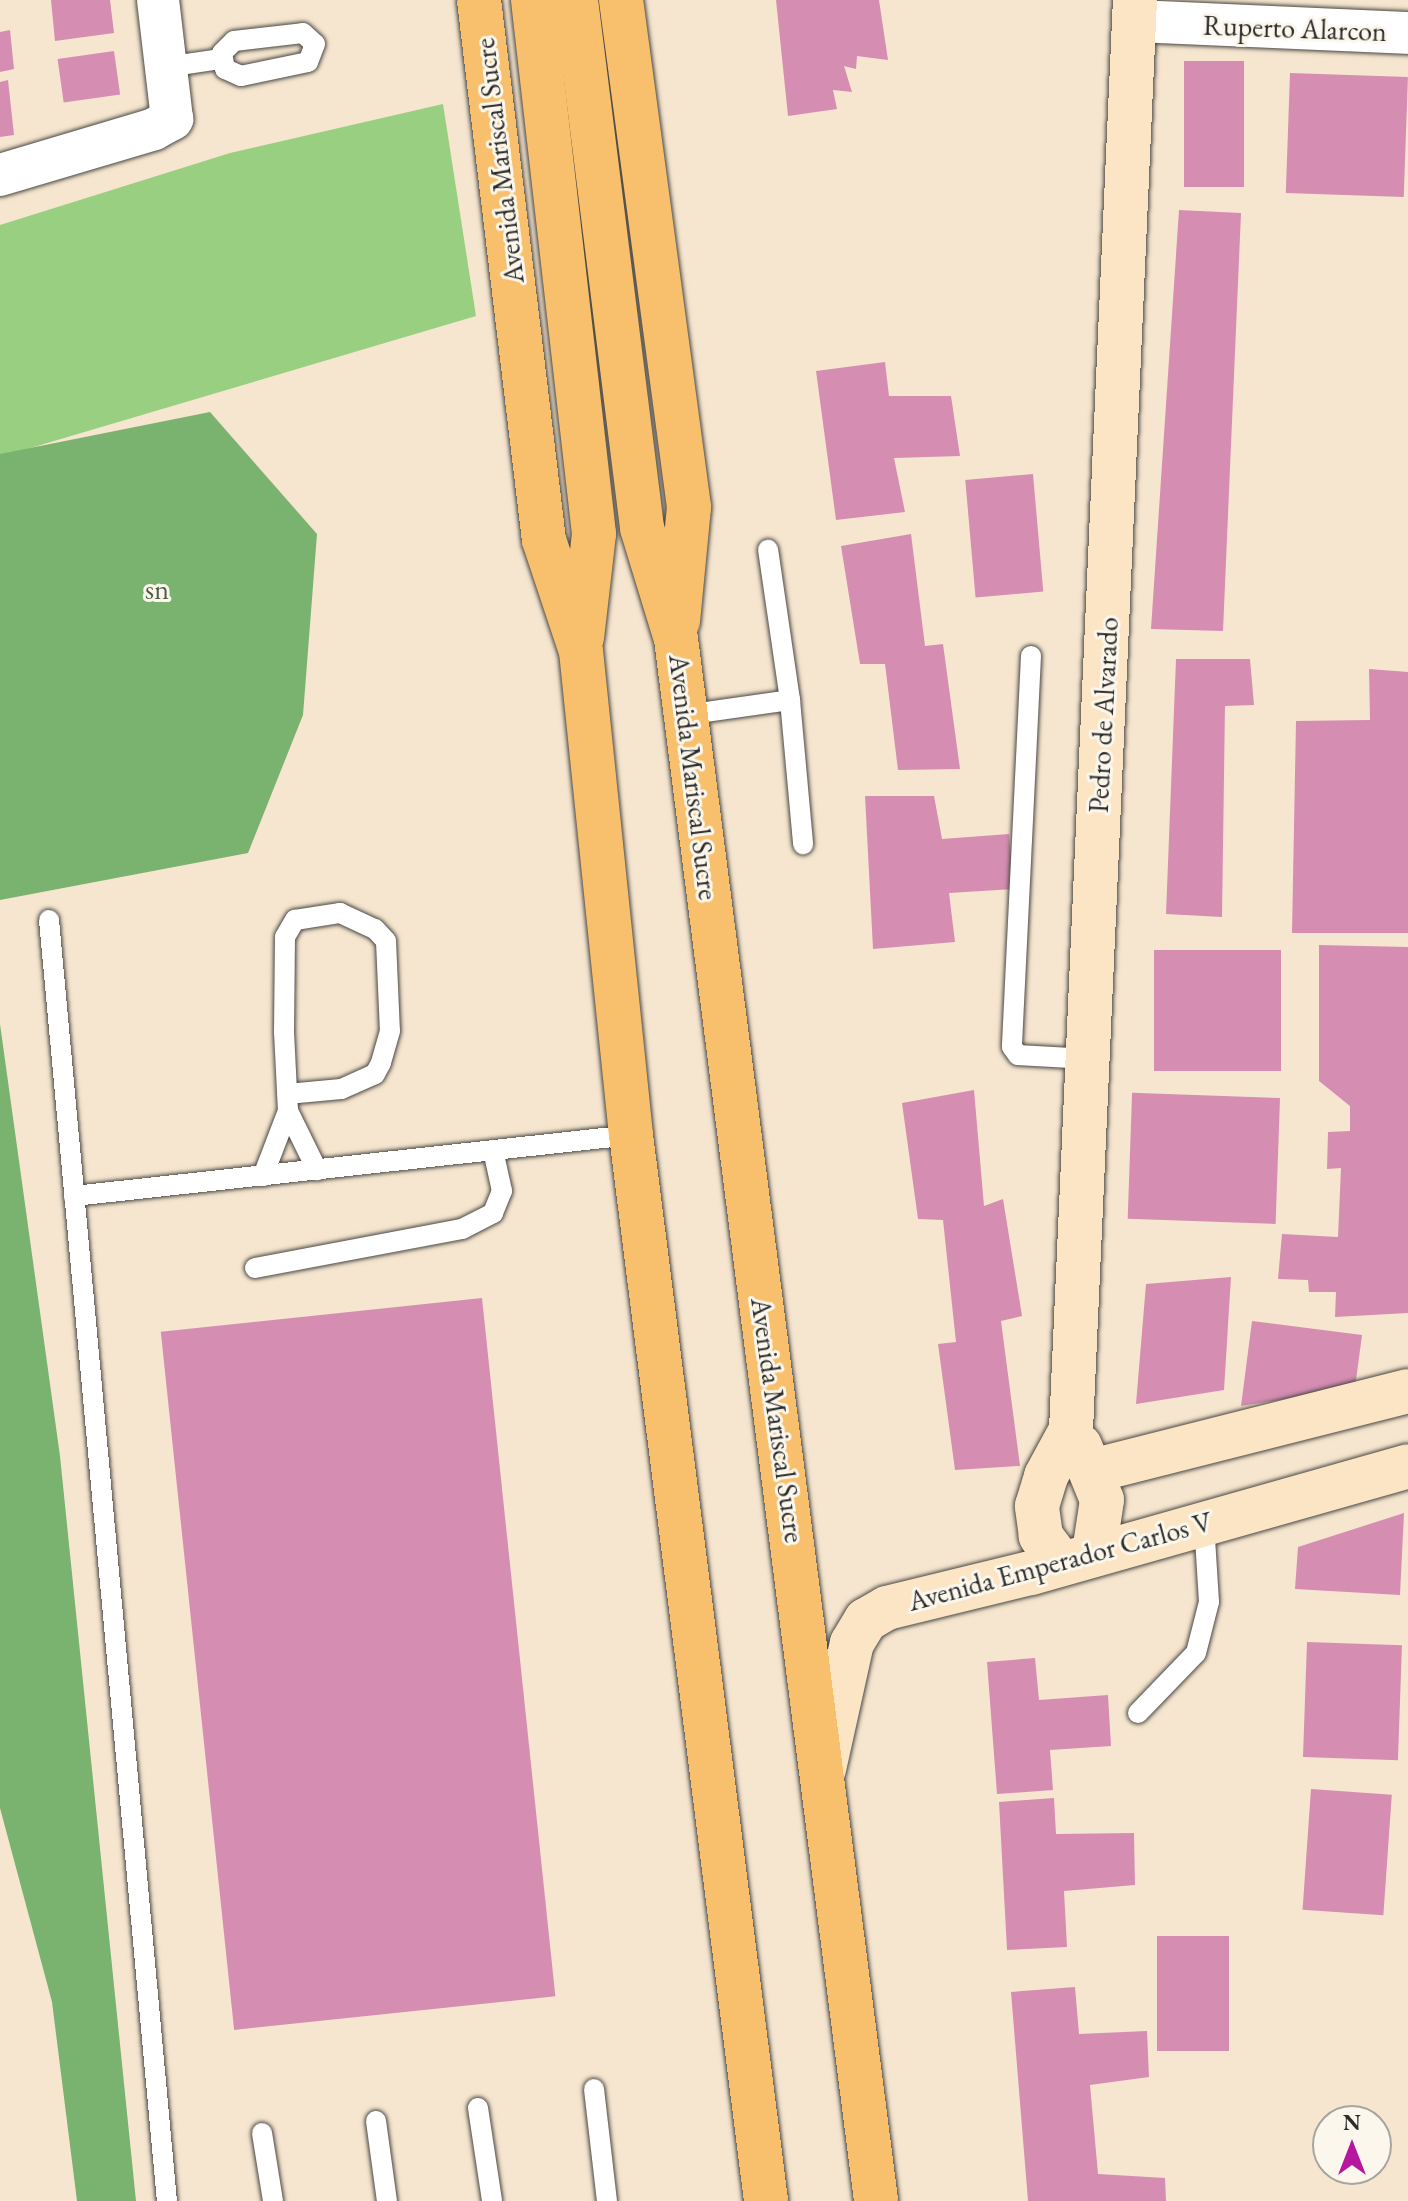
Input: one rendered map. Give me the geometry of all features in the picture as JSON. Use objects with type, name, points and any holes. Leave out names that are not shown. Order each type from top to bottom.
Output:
[{"type":"main road","name":"Avenida Mariscal Sucre","points":[[479,0],[544,540],[581,651]]},
{"type":"main road","name":"Avenida Mariscal Sucre","points":[[533,0],[594,534],[581,651],[631,1135],[766,2201]]},
{"type":"main road","name":"Avenida Mariscal Sucre","points":[[576,0],[642,528],[676,639],[824,1769],[876,2201]]},
{"type":"main road","name":"Avenida Mariscal Sucre","points":[[621,0],[689,507],[676,639]]},
{"type":"main road","name":"Pedro de Alvarado","points":[[1071,1430],[1092,1471],[1102,1500],[1078,1558],[1041,1536],[1037,1506],[1046,1476],[1071,1430],[1135,10]]},
{"type":"main road","points":[[1092,1471],[1408,1391]]},
{"type":"main road","name":"Avenida Emperador Carlos V","points":[[824,1769],[852,1643],[866,1620],[887,1608],[1408,1466]]},
{"type":"street","points":[[0,175],[154,129],[172,119],[158,0]]},
{"type":"street","name":"Ruperto Alarcon","points":[[1135,10],[1408,33]]},
{"type":"lane","points":[[166,67],[221,59]]},
{"type":"lane","points":[[768,550],[790,700],[803,844]]},
{"type":"lane","points":[[1031,656],[1012,1047],[1018,1055],[1088,1059]]},
{"type":"lane","points":[[685,715],[790,700]]},
{"type":"lane","points":[[263,1176],[288,1103],[285,937],[295,920],[340,913],[375,929],[386,941],[390,1031],[375,1074],[341,1089],[288,1103]]},
{"type":"lane","points":[[49,920],[167,2201]]},
{"type":"lane","points":[[288,1103],[317,1170]]},
{"type":"lane","points":[[74,1196],[631,1135]]},
{"type":"lane","points":[[255,1268],[462,1229],[493,1213],[502,1191],[493,1150]]},
{"type":"lane","points":[[1138,1713],[1196,1653],[1209,1602],[1204,1522]]},
{"type":"lane","points":[[594,2089],[607,2201]]},
{"type":"lane","points":[[478,2108],[492,2201]]},
{"type":"lane","points":[[376,2121],[387,2201]]},
{"type":"lane","points":[[262,2133],[273,2201]]},
{"type":"green space","points":[[443,104],[476,316],[0,457],[0,225],[230,153]]},
{"type":"green space","name":"sn","points":[[210,412],[317,534],[303,715],[248,853],[0,900],[0,454]]},
{"type":"green space","points":[[0,1024],[60,1456],[136,2201],[77,2201],[52,2002],[0,1808]]},
{"type":"building","points":[[51,0],[110,0],[114,33],[55,41]]},
{"type":"building","points":[[776,0],[879,0],[888,60],[857,56],[856,69],[844,66],[852,92],[833,90],[837,109],[788,116]]},
{"type":"building","points":[[10,30],[14,69],[0,72],[0,32]]},
{"type":"building","points":[[114,51],[120,95],[64,103],[58,59]]},
{"type":"building","points":[[1184,61],[1244,61],[1244,187],[1184,187]]},
{"type":"building","points":[[1290,73],[1408,77],[1404,197],[1286,193]]},
{"type":"building","points":[[8,80],[14,135],[0,137],[0,82]]},
{"type":"building","points":[[1179,210],[1241,213],[1223,631],[1151,629]]},
{"type":"building","points":[[885,362],[889,396],[951,396],[960,456],[894,458],[905,512],[836,520],[816,371]]},
{"type":"building","points":[[1033,474],[1043,592],[976,597],[965,480]]},
{"type":"building","points":[[911,534],[925,646],[943,644],[960,769],[898,770],[885,664],[860,664],[841,546]]},
{"type":"building","points":[[1176,659],[1250,659],[1254,705],[1225,706],[1222,917],[1166,914]]},
{"type":"building","points":[[1369,669],[1408,672],[1408,933],[1292,933],[1296,721],[1370,720]]},
{"type":"building","points":[[865,796],[934,796],[942,839],[1009,834],[1014,889],[949,893],[955,942],[873,949]]},
{"type":"building","points":[[1319,945],[1408,947],[1408,1313],[1335,1317],[1336,1292],[1309,1292],[1308,1280],[1278,1279],[1282,1234],[1338,1237],[1341,1168],[1327,1169],[1328,1132],[1350,1131],[1350,1106],[1319,1081]]},
{"type":"building","points":[[1154,950],[1281,950],[1281,1071],[1154,1071]]},
{"type":"building","points":[[974,1090],[984,1206],[1003,1199],[1022,1316],[1001,1321],[1020,1466],[955,1470],[938,1344],[956,1342],[943,1220],[918,1219],[902,1103]]},
{"type":"building","points":[[1132,1093],[1280,1098],[1276,1224],[1128,1219]]},
{"type":"building","points":[[1231,1277],[1224,1390],[1136,1404],[1146,1284]]},
{"type":"building","points":[[482,1298],[555,1996],[234,2030],[161,1332]]},
{"type":"building","points":[[1252,1321],[1362,1335],[1355,1388],[1241,1406]]},
{"type":"building","points":[[1404,1513],[1400,1595],[1295,1589],[1298,1547]]},
{"type":"building","points":[[1307,1642],[1402,1645],[1398,1760],[1303,1757]]},
{"type":"building","points":[[1035,1658],[1039,1700],[1108,1695],[1111,1746],[1050,1750],[1053,1790],[997,1794],[987,1662]]},
{"type":"building","points":[[1311,1789],[1392,1795],[1383,1915],[1303,1910]]},
{"type":"building","points":[[1054,1798],[1056,1834],[1134,1833],[1135,1885],[1064,1891],[1067,1947],[1007,1950],[999,1802]]},
{"type":"building","points":[[1157,1936],[1229,1936],[1229,2051],[1157,2051]]},
{"type":"building","points":[[1075,1987],[1079,2034],[1147,2031],[1149,2077],[1090,2085],[1098,2174],[1165,2178],[1166,2201],[1028,2201],[1011,1992]]}]
